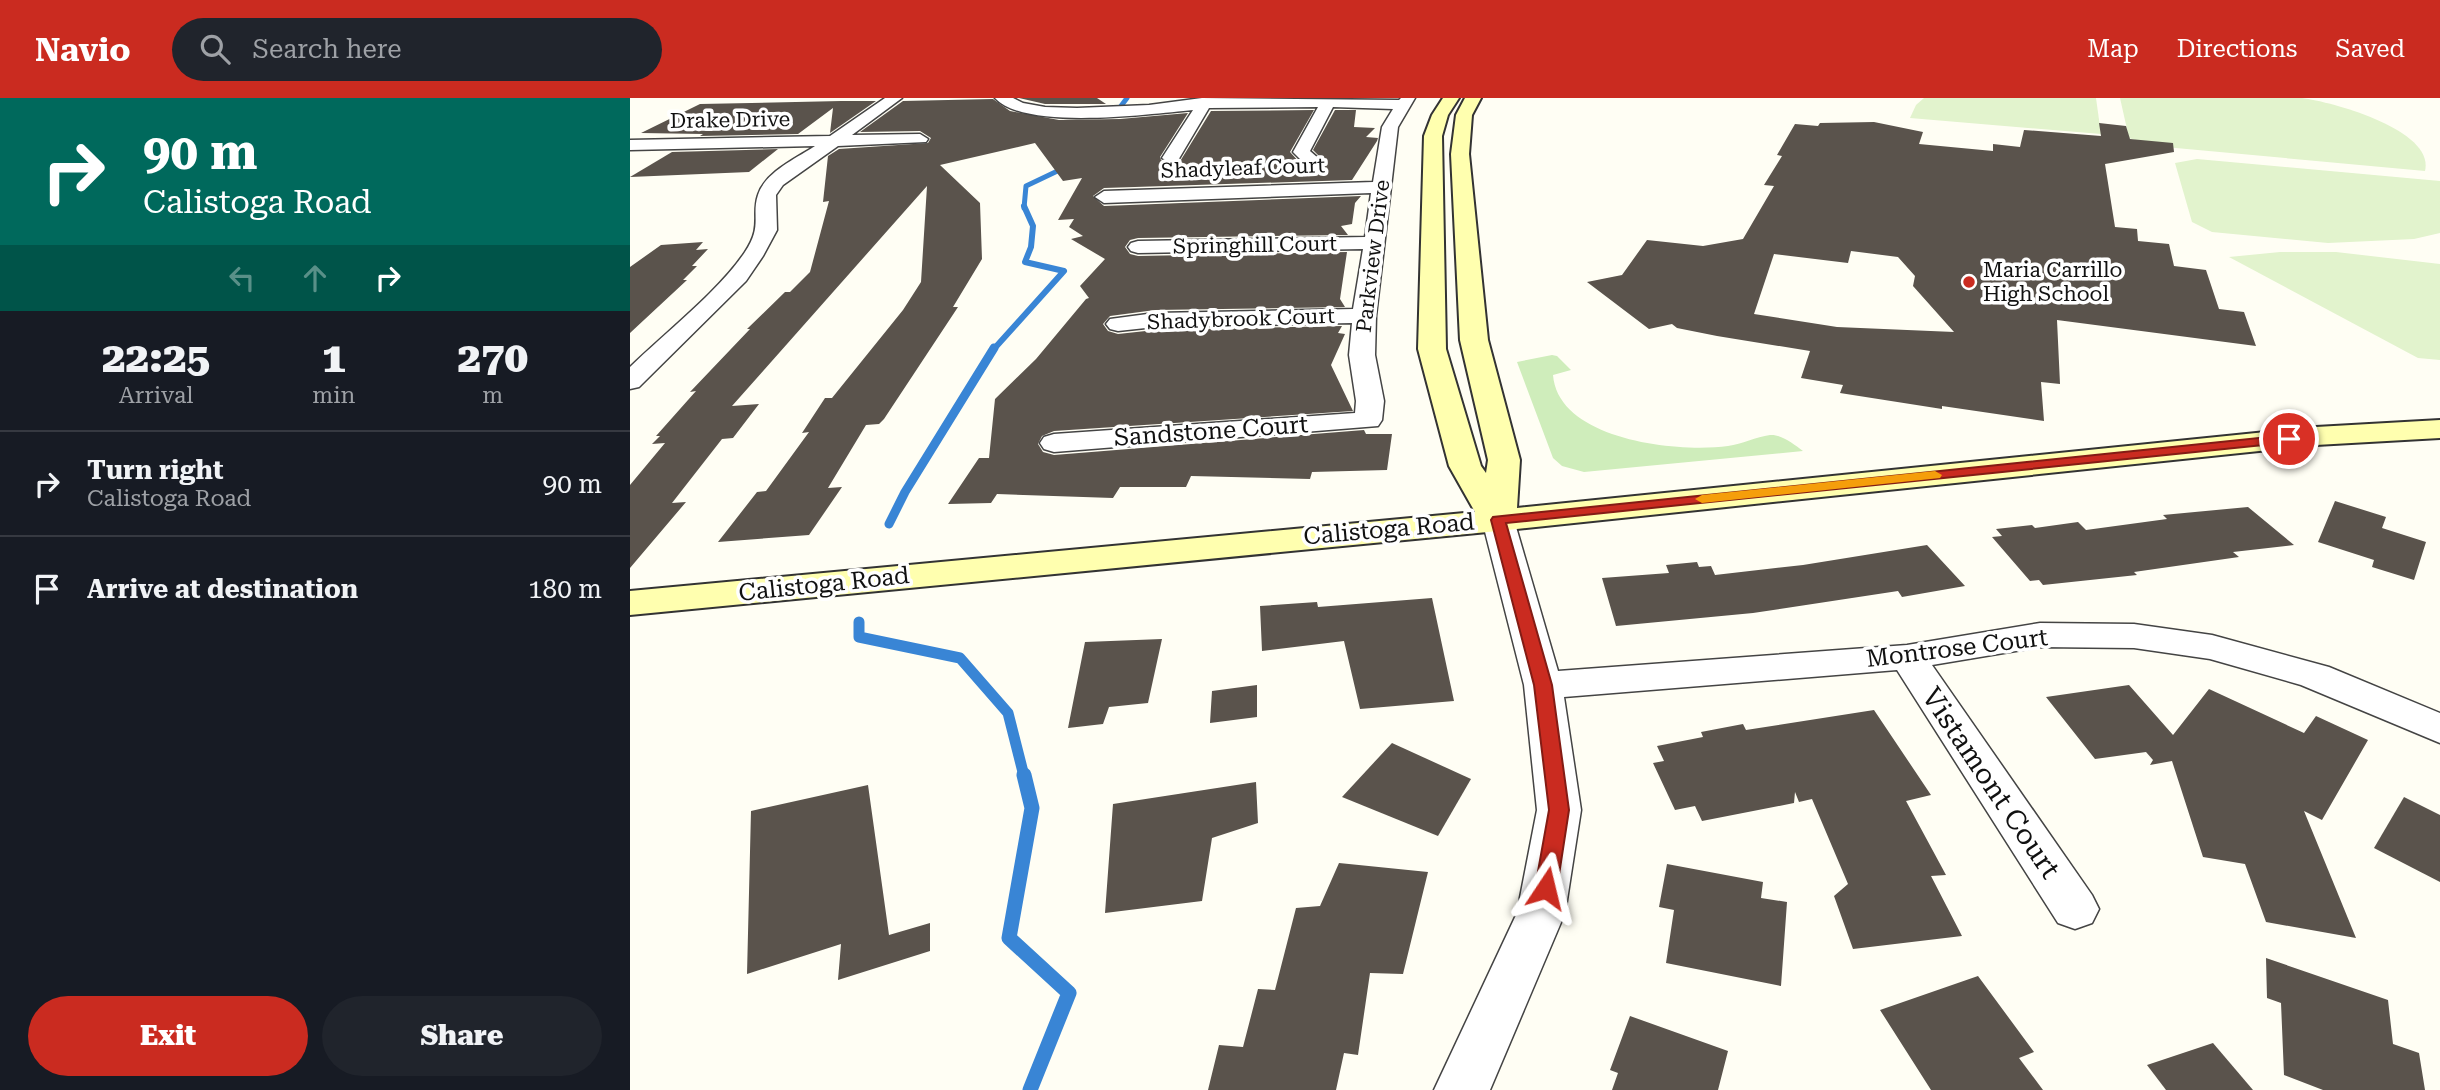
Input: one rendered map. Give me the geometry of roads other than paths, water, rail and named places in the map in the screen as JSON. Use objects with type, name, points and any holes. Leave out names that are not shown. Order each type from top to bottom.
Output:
[{"type":"main road","points":[[1451,98],[1440,115],[1433,135],[1432,349],[1465,467],[1498,520]]},
{"type":"main road","points":[[1473,98],[1464,115],[1460,154],[1474,340],[1504,460],[1498,520]]},
{"type":"main road","name":"Calistoga Road","points":[[630,603],[1498,520],[2316,436],[2440,429]]},
{"type":"street","points":[[630,381],[738,276],[756,253],[767,230],[767,195],[776,181],[895,98]]},
{"type":"street","points":[[1002,98],[1014,106],[1066,113],[1207,101],[1406,102]]},
{"type":"street","points":[[1171,158],[1207,101]]},
{"type":"street","name":"Parkview Drive","points":[[1368,419],[1370,401],[1362,355],[1364,316],[1390,127],[1406,102]]},
{"type":"street","points":[[1310,158],[1301,152],[1328,103]]},
{"type":"street","name":"Drake Drive","points":[[630,145],[920,139]]},
{"type":"street","name":"Shadyleaf Court","points":[[1104,197],[1382,187]]},
{"type":"street","name":"Springhill Court","points":[[1138,247],[1373,243]]},
{"type":"street","name":"Shadybrook Court","points":[[1118,324],[1155,320],[1364,316]]},
{"type":"street","name":"Sandstone Court","points":[[1054,443],[1368,419]]},
{"type":"street","points":[[1462,1090],[1541,914],[1559,810],[1543,685],[1498,520]]},
{"type":"street","name":"Montrose Court","points":[[1543,685],[1907,657],[2040,635],[2134,636],[2212,647],[2315,676],[2440,729]]},
{"type":"street","name":"Vistamont Court","points":[[1907,657],[2075,909]]},
{"type":"waterway","points":[[1121,106],[1127,98]]},
{"type":"waterway","points":[[1024,206],[1026,186],[1068,166]]},
{"type":"waterway","points":[[993,350],[1064,271],[1025,262],[1031,247],[1033,226],[1024,206]]},
{"type":"waterway","points":[[889,524],[905,492],[994,348]]},
{"type":"waterway","points":[[859,622],[859,637],[960,658],[1008,713],[1024,776]]},
{"type":"waterway","points":[[1024,775],[1032,808],[1009,938],[1069,993],[1030,1090]]},
{"type":"place","name":"Maria Carrillo High School","points":[[1969,282]]}]
